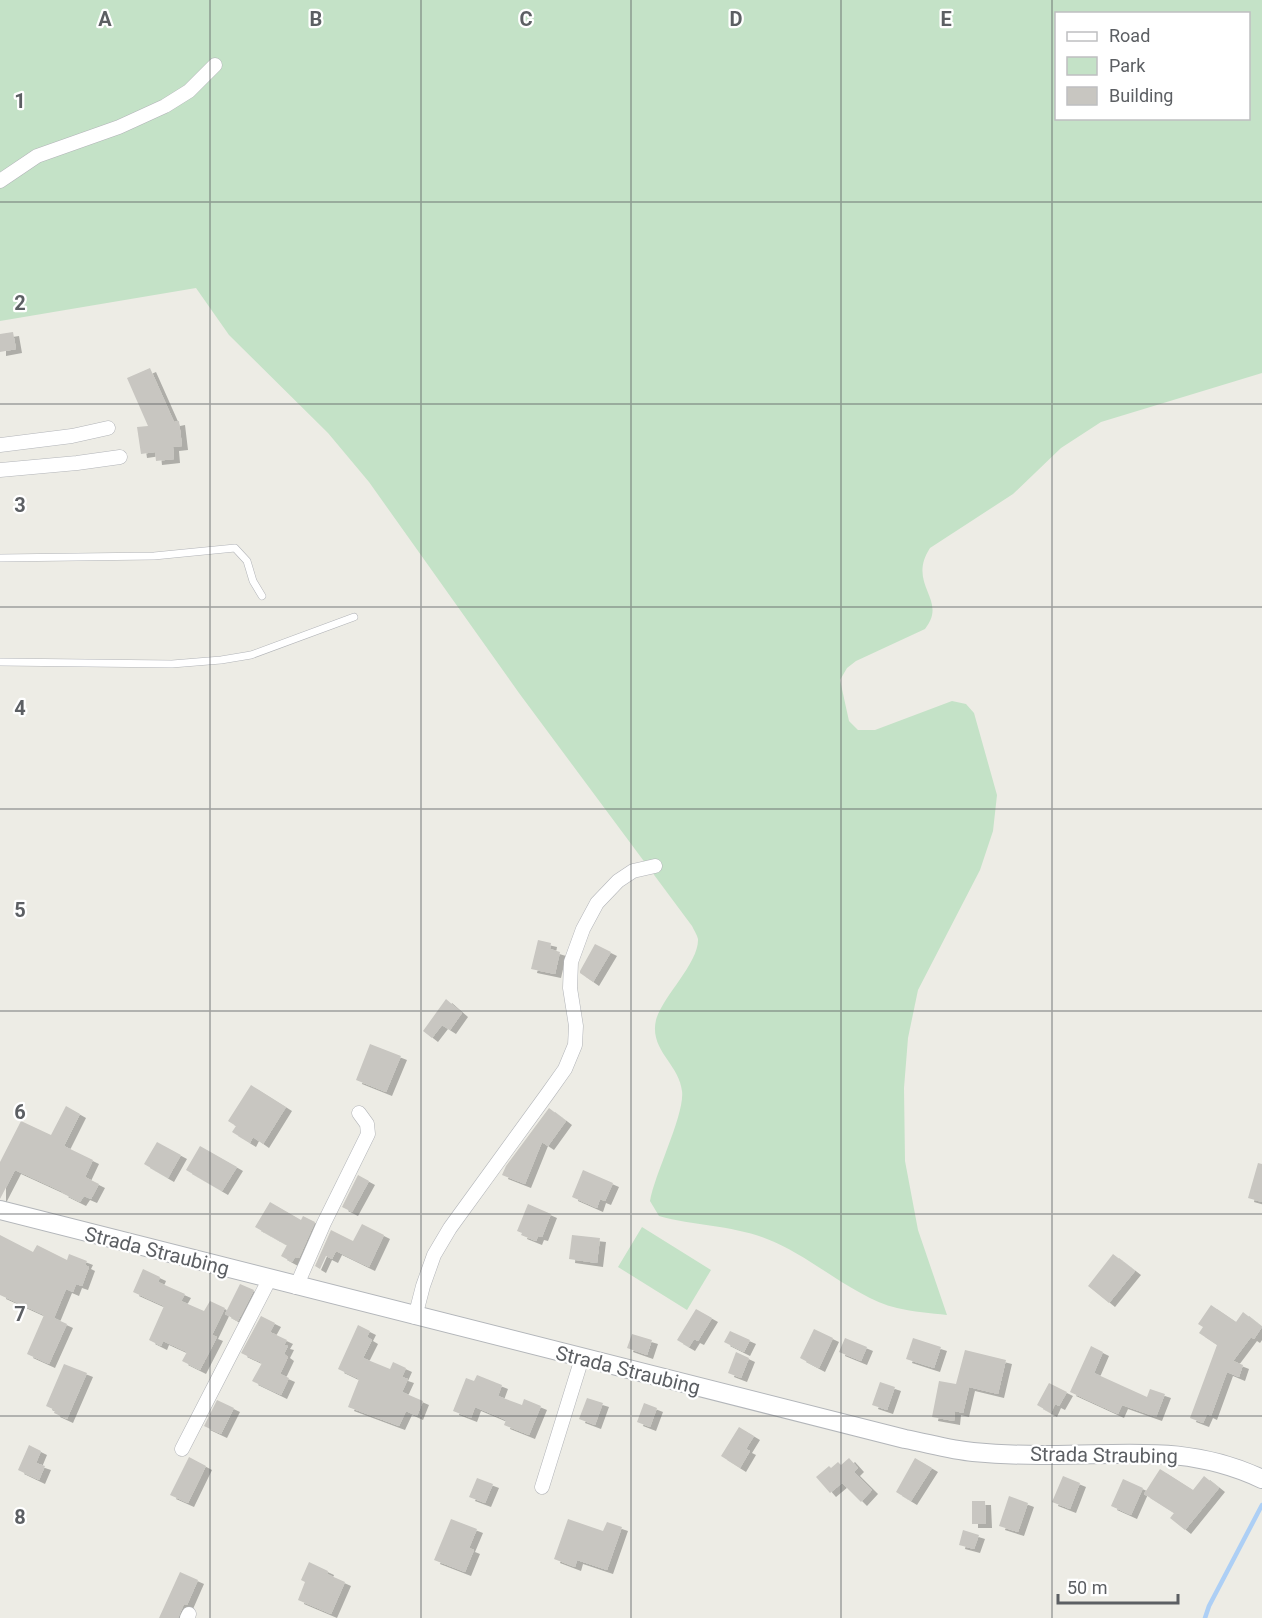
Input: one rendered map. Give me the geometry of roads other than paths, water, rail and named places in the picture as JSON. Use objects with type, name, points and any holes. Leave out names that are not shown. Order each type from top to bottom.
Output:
[{"type":"main road","name":"Strada Straubing","points":[[0,1210],[296,1287],[905,1439],[971,1452],[1041,1455],[1164,1453],[1203,1458],[1261,1476]]},
{"type":"street","points":[[0,181],[36,156],[119,127],[165,106],[189,91],[215,65]]},
{"type":"street","points":[[0,445],[72,436],[108,428]]},
{"type":"street","points":[[0,470],[120,457]]},
{"type":"street","points":[[415,1317],[434,1255],[450,1228],[565,1069],[575,1045],[576,1026],[570,988],[571,962],[583,929],[597,903],[618,881],[633,871],[655,866]]},
{"type":"street","points":[[296,1287],[324,1223],[368,1134],[367,1124],[359,1113]]},
{"type":"street","points":[[182,1449],[269,1280]]},
{"type":"street","points":[[542,1487],[582,1359]]},
{"type":"lane","points":[[0,558],[154,556],[235,548],[247,561],[253,581],[262,596]]},
{"type":"lane","points":[[0,662],[172,664],[221,660],[251,655],[354,617]]},
{"type":"waterway","points":[[1205,1618],[1209,1606],[1262,1505]]}]
